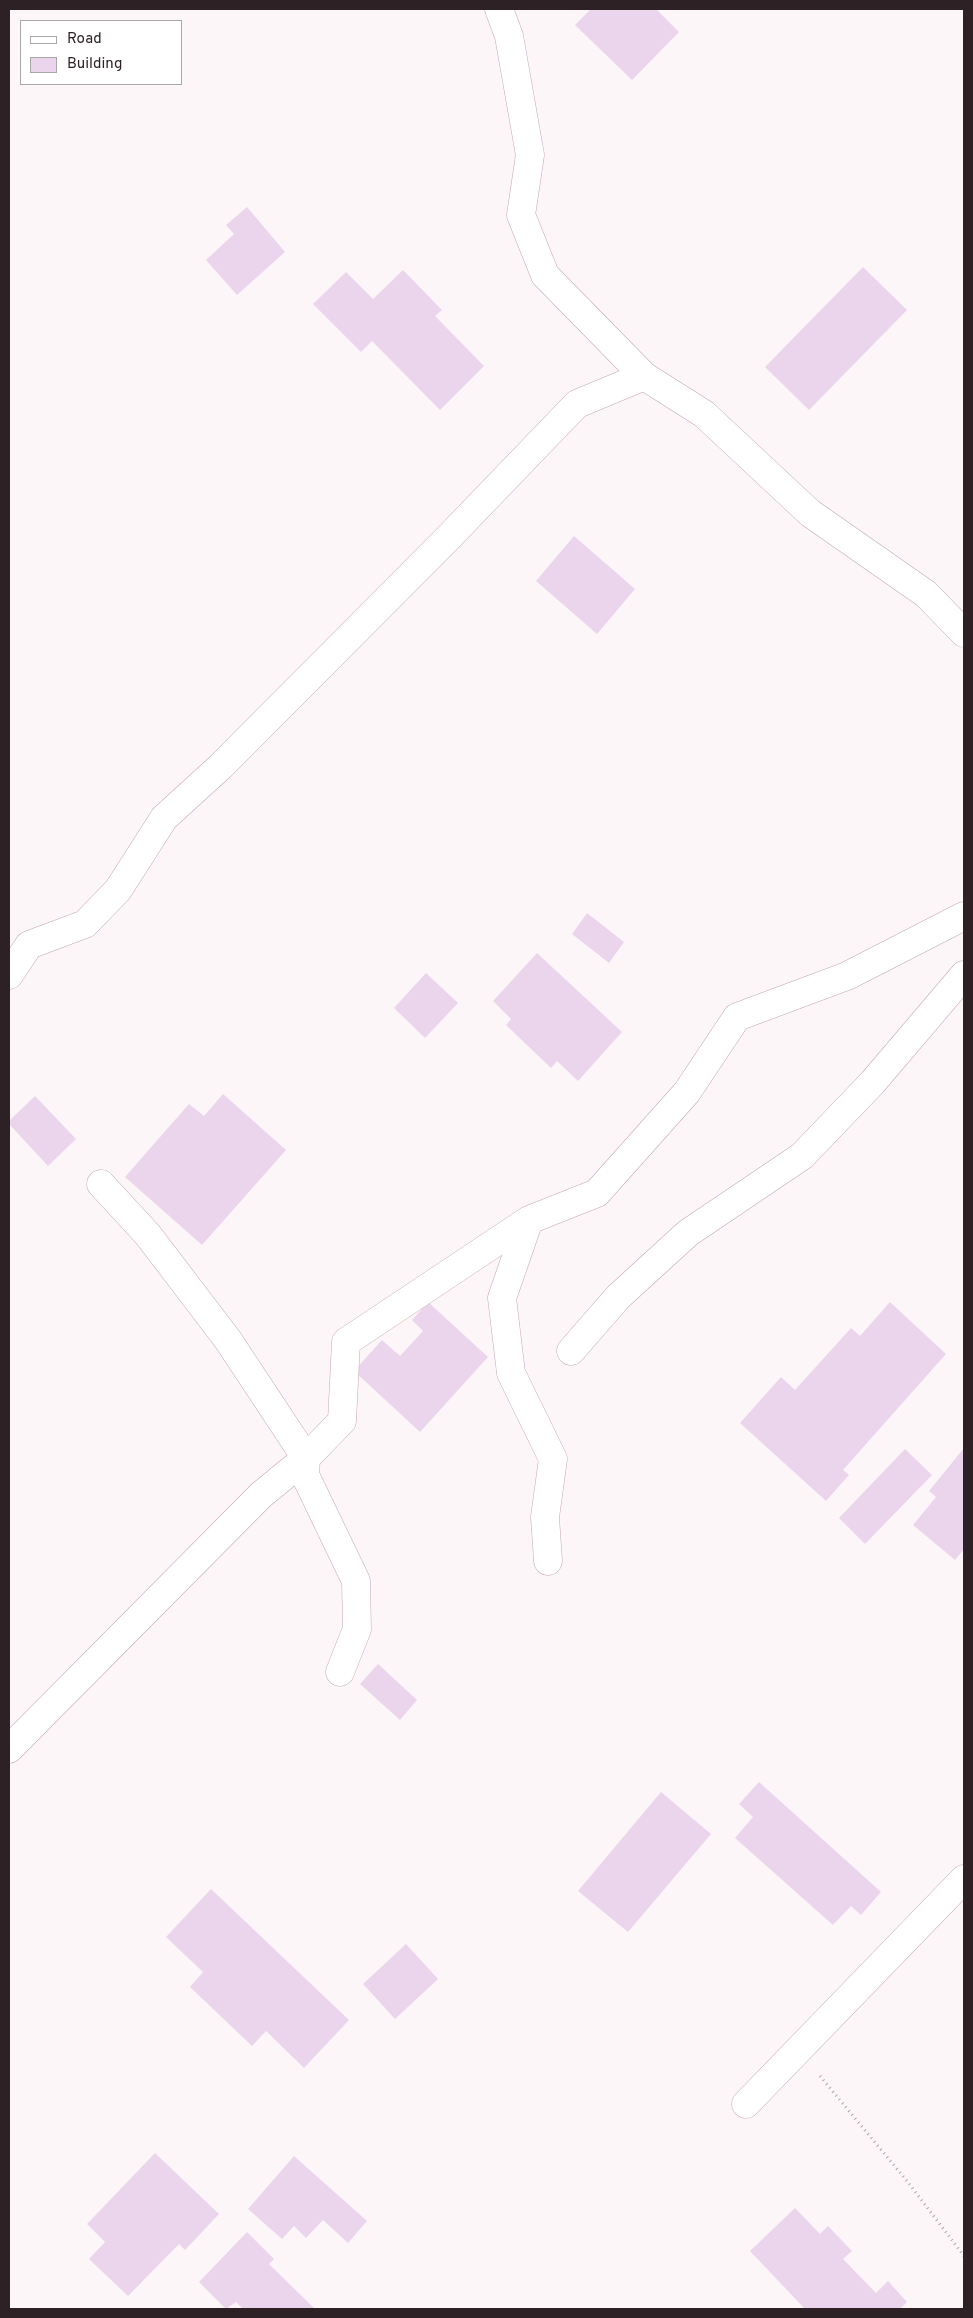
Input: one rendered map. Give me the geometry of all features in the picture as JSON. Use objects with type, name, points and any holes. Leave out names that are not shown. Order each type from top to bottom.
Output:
[{"type":"street","points":[[500,9],[509,36],[530,155],[521,215],[545,275],[644,376],[704,414],[810,513],[926,594],[964,633]]},
{"type":"street","points":[[9,974],[29,945],[85,924],[118,890],[164,818],[221,766],[447,539],[577,404],[644,376]]},
{"type":"street","points":[[9,1749],[261,1495],[306,1458],[342,1421],[346,1342],[529,1220],[597,1193],[686,1092],[737,1016],[846,976],[964,916]]},
{"type":"street","points":[[571,1351],[618,1297],[688,1232],[802,1156],[874,1082],[964,975]]},
{"type":"street","points":[[101,1184],[148,1235],[228,1340],[306,1458],[306,1475],[356,1581],[357,1629],[340,1672]]},
{"type":"street","points":[[529,1220],[502,1298],[511,1373],[553,1458],[545,1516],[548,1561]]},
{"type":"street","points":[[746,2104],[964,1879]]},
{"type":"path","points":[[799,2050],[908,2181],[964,2256]]},
{"type":"building","points":[[591,9],[656,9],[679,32],[632,80],[575,25]]},
{"type":"building","points":[[247,207],[285,252],[237,295],[206,260],[234,234],[226,225]]},
{"type":"building","points":[[863,267],[907,310],[809,410],[765,367]]},
{"type":"building","points":[[403,270],[442,310],[435,316],[484,366],[440,410],[372,341],[361,352],[313,304],[346,272],[373,299]]},
{"type":"building","points":[[574,536],[635,589],[597,634],[536,581]]},
{"type":"building","points":[[587,913],[624,942],[609,963],[572,934]]},
{"type":"building","points":[[537,953],[622,1032],[578,1081],[557,1061],[551,1068],[506,1025],[511,1019],[493,1001]]},
{"type":"building","points":[[426,973],[458,1003],[425,1038],[394,1008]]},
{"type":"building","points":[[223,1094],[286,1150],[202,1245],[125,1177],[189,1104],[204,1116]]},
{"type":"building","points":[[35,1096],[76,1139],[48,1166],[9,1124],[9,1121]]},
{"type":"building","points":[[428,1302],[488,1357],[420,1432],[354,1371],[382,1340],[400,1356],[423,1331],[412,1320]]},
{"type":"building","points":[[890,1302],[946,1354],[843,1470],[849,1475],[826,1501],[740,1423],[781,1377],[795,1390],[851,1328],[860,1336]]},
{"type":"building","points":[[964,1448],[964,1549],[955,1560],[913,1525],[936,1497],[929,1491]]},
{"type":"building","points":[[905,1449],[932,1475],[865,1544],[839,1518]]},
{"type":"building","points":[[378,1664],[417,1700],[400,1720],[360,1684]]},
{"type":"building","points":[[759,1782],[881,1892],[861,1915],[851,1906],[833,1925],[735,1838],[753,1817],[739,1804]]},
{"type":"building","points":[[661,1792],[711,1834],[628,1932],[578,1891]]},
{"type":"building","points":[[211,1889],[349,2020],[304,2068],[266,2031],[252,2046],[190,1987],[203,1972],[166,1937]]},
{"type":"building","points":[[406,1944],[438,1979],[395,2019],[363,1984]]},
{"type":"building","points":[[155,2153],[219,2214],[185,2250],[179,2244],[128,2296],[89,2259],[105,2242],[87,2224]]},
{"type":"building","points":[[294,2156],[367,2221],[348,2243],[323,2220],[306,2238],[294,2226],[282,2239],[248,2209]]},
{"type":"building","points":[[795,2208],[820,2234],[828,2226],[852,2251],[843,2259],[876,2293],[888,2281],[907,2302],[900,2309],[805,2309],[750,2251]]},
{"type":"building","points":[[247,2232],[274,2259],[269,2264],[315,2309],[243,2309],[236,2302],[226,2309],[199,2282]]}]
